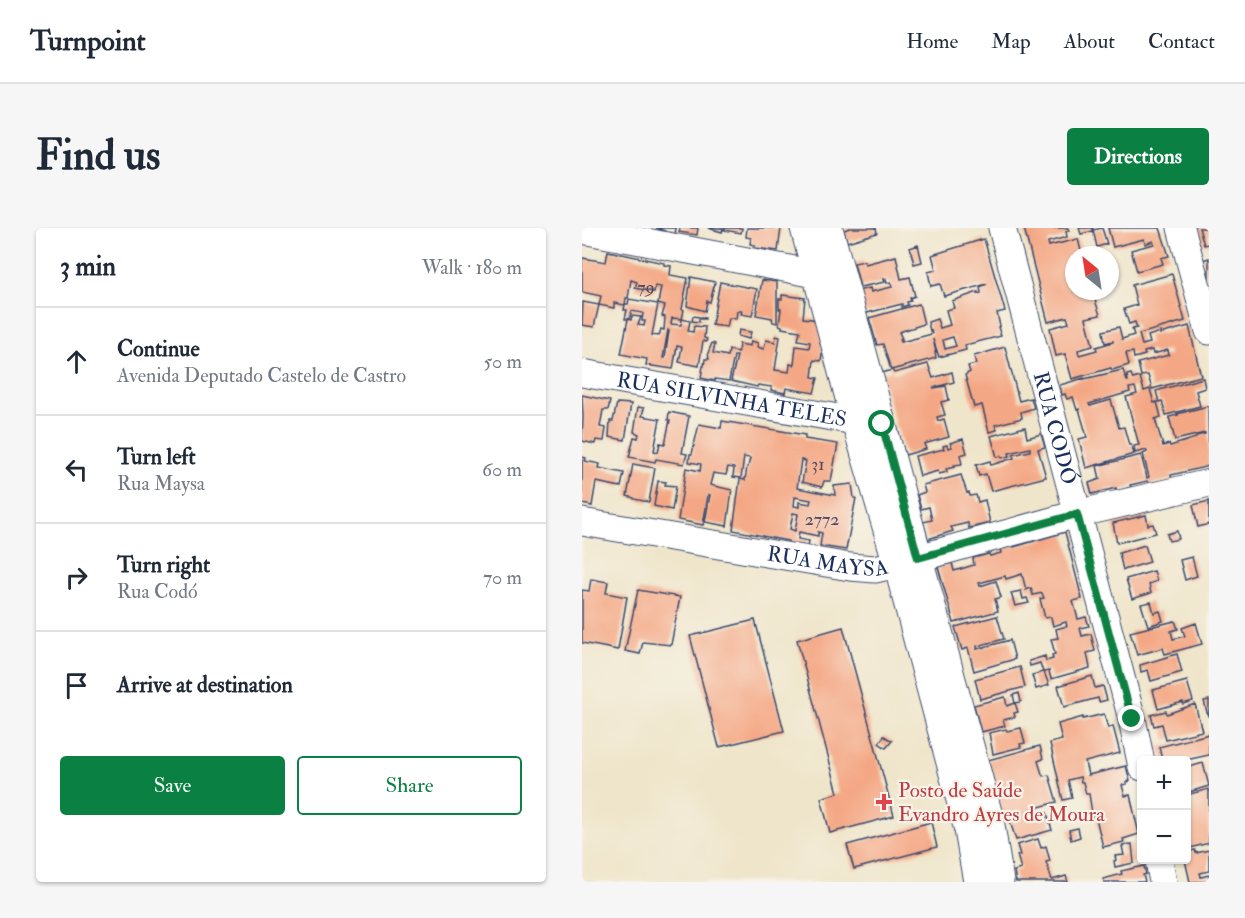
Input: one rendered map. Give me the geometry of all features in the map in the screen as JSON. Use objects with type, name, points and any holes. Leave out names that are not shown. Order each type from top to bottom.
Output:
[{"type":"street","points":[[804,228],[855,421],[907,561]]},
{"type":"street","points":[[829,228],[882,424],[907,561],[938,674],[990,819],[1000,882]]},
{"type":"street","name":"RUA CODÓ","points":[[1002,228],[1132,719],[1140,756]]},
{"type":"street","points":[[1181,228],[1209,331]]},
{"type":"street","points":[[582,230],[842,277]]},
{"type":"street","name":"RUA SILVINHA TELES","points":[[582,373],[882,424]]},
{"type":"street","name":"RUA MAYSA","points":[[582,522],[850,567],[875,569],[1077,514],[1209,483]]},
{"type":"street","points":[[938,674],[977,882]]},
{"type":"street","points":[[1160,864],[1163,882]]},
{"type":"building","points":[[656,228],[676,228],[675,235],[665,233]]},
{"type":"building","points":[[680,228],[698,228],[697,235],[679,232]]},
{"type":"building","points":[[708,228],[723,228],[722,232]]},
{"type":"building","points":[[725,228],[742,228],[741,233],[724,230]]},
{"type":"building","points":[[747,228],[781,228],[778,251],[755,248],[755,245],[750,244],[751,238],[746,237]]},
{"type":"building","points":[[876,228],[877,233],[847,242],[844,230]]},
{"type":"building","points":[[1024,228],[1068,228],[1067,237],[1048,242],[1049,246],[1078,239],[1080,246],[1065,246],[1065,300],[1095,300],[1100,315],[1086,318],[1093,346],[1078,350],[1079,355],[1113,342],[1105,343],[1103,331],[1119,327],[1122,339],[1134,335],[1132,329],[1137,328],[1135,322],[1129,324],[1124,309],[1137,305],[1132,285],[1172,274],[1185,321],[1139,334],[1142,345],[1150,343],[1148,336],[1189,326],[1201,376],[1152,389],[1148,375],[1141,376],[1138,363],[1169,355],[1168,350],[1153,354],[1152,350],[1134,358],[1133,352],[1126,353],[1129,365],[1072,379],[1065,354],[1056,356],[1050,328],[1069,323],[1067,317],[1048,322]]},
{"type":"building","points":[[1079,228],[1093,228],[1093,231],[1081,234]]},
{"type":"building","points":[[1102,228],[1107,244],[1097,246],[1093,230]]},
{"type":"building","points":[[1108,228],[1160,228],[1169,256],[1161,258],[1163,264],[1137,271],[1131,250],[1154,244],[1153,241],[1145,244],[1144,239],[1113,246]]},
{"type":"building","points":[[1199,228],[1209,228],[1209,244],[1204,245]]},
{"type":"building","points":[[984,239],[1005,311],[997,313],[1001,336],[965,345],[966,350],[939,357],[933,339],[936,358],[891,370],[883,344],[877,345],[869,318],[919,304],[924,324],[899,332],[901,342],[932,334],[928,322],[937,319],[940,328],[950,325],[946,310],[954,308],[952,301],[981,293],[980,287],[987,284],[944,296],[940,284],[931,286],[928,272],[936,270],[932,255]],"holes":[[[953,337],[956,346],[945,349],[943,340]]]},
{"type":"building","points":[[918,245],[922,262],[914,264],[910,248]]},
{"type":"building","points":[[608,251],[664,263],[664,265],[671,266],[670,275],[688,278],[682,319],[690,321],[688,331],[693,332],[694,326],[705,327],[704,338],[707,339],[706,342],[703,341],[699,366],[679,362],[682,347],[677,346],[673,369],[646,365],[647,359],[621,354],[628,319],[625,319],[627,310],[624,310],[625,305],[614,303],[614,308],[599,305],[601,296],[582,292],[582,258],[606,262]],"holes":[[[631,280],[637,282],[635,288],[654,292],[655,286],[661,287],[658,304],[629,299],[628,304],[625,304]],[[658,304],[665,306],[662,316],[665,317],[664,330],[661,329],[659,336],[652,335]],[[632,311],[643,313],[644,326],[638,325],[641,317],[632,316],[631,320],[629,319]],[[672,318],[682,319],[681,325],[671,324]],[[668,330],[665,358],[663,358]]]},
{"type":"building","points":[[896,256],[901,279],[910,277],[915,296],[910,298],[908,305],[902,307],[902,304],[863,314],[857,291],[870,288],[871,292],[892,287],[891,282],[887,283],[884,279],[885,282],[860,287],[854,263],[864,261],[865,264]]},
{"type":"building","points":[[1209,258],[1209,280],[1203,260]]},
{"type":"building","points":[[691,277],[715,282],[705,311],[687,306]]},
{"type":"building","points":[[762,280],[777,282],[777,323],[773,322],[772,318],[756,315]]},
{"type":"building","points":[[720,282],[757,289],[752,316],[737,311],[736,319],[729,318],[727,327],[712,325]]},
{"type":"building","points":[[782,295],[805,298],[803,318],[819,320],[823,344],[821,361],[814,360],[812,377],[818,378],[814,393],[786,388],[785,393],[771,390],[772,387],[758,385],[757,387],[731,381],[737,356],[734,356],[729,381],[701,378],[705,359],[709,359],[708,353],[712,343],[715,344],[713,353],[728,356],[729,350],[738,352],[739,344],[750,346],[751,341],[758,343],[757,347],[764,349],[766,340],[775,342],[776,336],[780,337],[775,370],[789,372],[790,364],[794,365],[796,346],[809,348],[810,342],[798,340],[800,331],[782,328],[779,325],[781,309],[779,309],[779,299],[782,299]]},
{"type":"building","points":[[583,302],[599,305],[594,327],[582,325]]},
{"type":"building","points":[[693,316],[705,319],[699,319],[699,322],[692,321]]},
{"type":"building","points":[[739,330],[751,332],[749,339],[738,336]]},
{"type":"building","points":[[1005,347],[1019,401],[1031,398],[1034,408],[1021,412],[1022,418],[995,425],[997,430],[989,432],[982,405],[974,407],[965,375],[970,372],[968,366],[976,364],[974,356]]},
{"type":"building","points":[[928,364],[933,378],[952,372],[954,382],[933,388],[946,386],[949,400],[941,402],[945,415],[937,417],[938,421],[944,419],[949,437],[924,444],[926,449],[905,455],[881,373],[892,370],[894,373]]},
{"type":"building","points":[[1123,370],[1127,381],[1127,375],[1131,374],[1133,379],[1140,377],[1144,391],[1150,389],[1154,403],[1157,402],[1161,417],[1155,419],[1163,446],[1169,444],[1170,446],[1205,434],[1175,440],[1169,417],[1208,406],[1209,466],[1171,475],[1172,480],[1149,485],[1147,481],[1117,491],[1116,488],[1092,494],[1089,483],[1100,479],[1097,466],[1141,455],[1147,478],[1149,477],[1143,454],[1147,452],[1146,450],[1135,453],[1134,446],[1139,445],[1126,397],[1137,394],[1135,387],[1129,388],[1130,392],[1089,404],[1090,406],[1111,400],[1119,428],[1124,427],[1134,454],[1086,468],[1079,439],[1087,437],[1079,409],[1077,410],[1073,397],[1067,399],[1065,394],[1062,395],[1060,385]]},
{"type":"building","points":[[1203,378],[1205,388],[1196,391],[1200,406],[1166,415],[1156,391]]},
{"type":"building","points":[[582,395],[610,401],[608,410],[603,410],[600,427],[606,428],[604,441],[596,440],[595,444],[582,441]]},
{"type":"building","points":[[617,403],[631,404],[625,440],[609,437],[610,421],[613,421]]},
{"type":"building","points":[[638,407],[644,408],[642,416],[660,419],[654,451],[658,452],[660,443],[665,444],[670,420],[668,420],[669,412],[689,416],[682,453],[687,454],[684,464],[629,457],[634,437],[638,438],[639,434],[634,432]]},
{"type":"building","points":[[722,421],[805,435],[805,439],[838,444],[831,481],[824,481],[822,487],[802,482],[806,461],[801,460],[797,488],[835,495],[834,486],[852,484],[854,498],[856,498],[846,550],[820,546],[822,533],[818,532],[818,536],[799,532],[798,539],[809,541],[807,550],[787,545],[788,541],[733,530],[740,479],[745,480],[750,458],[744,457],[741,478],[733,477],[734,468],[728,467],[726,475],[713,473],[710,485],[732,490],[727,526],[705,522],[710,495],[708,495],[703,525],[678,520],[686,468],[700,471],[701,464],[689,462],[699,424],[721,428]],"holes":[[[795,497],[811,500],[810,504],[799,502],[799,507],[794,506]],[[793,513],[798,514],[795,531],[790,529]]]},
{"type":"building","points":[[1025,427],[1027,438],[1041,434],[1045,447],[1038,449],[1046,477],[991,491],[986,474],[979,476],[976,465],[990,461],[991,465],[1014,458],[1013,455],[1030,451],[1030,448],[1009,453],[1010,456],[997,457],[991,436]]},
{"type":"building","points":[[963,439],[967,453],[960,455],[962,464],[946,469],[947,472],[939,474],[938,471],[920,476],[915,456],[944,449],[943,446],[947,445],[948,448],[952,447],[950,443]]},
{"type":"building","points":[[582,457],[586,458],[585,461],[600,464],[599,468],[624,473],[621,487],[596,482],[592,506],[582,504]]},
{"type":"building","points":[[633,464],[655,468],[649,502],[627,496]]},
{"type":"building","points":[[961,475],[967,493],[969,492],[970,496],[976,495],[978,502],[985,500],[990,523],[969,528],[968,523],[951,527],[953,531],[928,539],[923,522],[932,520],[929,507],[921,509],[917,495],[925,492],[923,485]]},
{"type":"building","points":[[658,481],[666,482],[665,485],[676,486],[672,510],[654,506]]},
{"type":"building","points":[[1209,501],[1209,524],[1198,527],[1193,505]]},
{"type":"building","points":[[1146,515],[1148,525],[1153,524],[1156,533],[1117,543],[1113,523]]},
{"type":"building","points":[[1177,531],[1179,539],[1169,541],[1167,534]]},
{"type":"building","points":[[1065,532],[1082,599],[1073,601],[1078,619],[1086,617],[1089,626],[1080,628],[1082,636],[1091,634],[1095,651],[1087,653],[1090,668],[1051,679],[1049,671],[1044,672],[1049,685],[1036,689],[1032,675],[1043,672],[1040,663],[1030,666],[1029,661],[1045,656],[1046,661],[1053,659],[1052,655],[1055,654],[1051,639],[1058,638],[1056,629],[1067,626],[1066,622],[1053,626],[1051,617],[1045,618],[1040,599],[1044,598],[1042,593],[1033,595],[1031,588],[1026,590],[1022,574],[979,583],[980,586],[996,581],[1001,597],[995,599],[998,611],[954,623],[938,567],[952,563],[954,571],[974,565],[973,558],[1001,553],[1000,548],[1014,544],[1014,547]]},
{"type":"building","points":[[1145,545],[1150,562],[1123,570],[1119,553]]},
{"type":"building","points":[[1192,557],[1197,576],[1185,580],[1180,560]]},
{"type":"building","points":[[1154,571],[1157,581],[1149,584],[1151,593],[1132,599],[1126,579]]},
{"type":"building","points":[[591,579],[608,582],[606,593],[627,597],[618,650],[582,643],[582,590],[589,591]]},
{"type":"building","points":[[638,590],[680,597],[671,645],[643,642],[640,654],[625,651]]},
{"type":"building","points":[[1021,591],[1023,599],[1027,598],[1029,603],[1015,606],[1011,593]]},
{"type":"building","points":[[1151,602],[1154,613],[1160,611],[1163,621],[1148,626],[1141,604]]},
{"type":"building","points":[[997,616],[1004,639],[977,646],[977,649],[1010,640],[1015,659],[974,671],[968,648],[962,650],[955,627]]},
{"type":"building","points":[[755,620],[784,731],[719,747],[690,636]]},
{"type":"building","points":[[1175,621],[1178,629],[1171,631],[1173,639],[1185,636],[1182,628],[1196,623],[1202,644],[1165,654],[1163,648],[1137,655],[1130,632]]},
{"type":"building","points":[[843,627],[894,816],[830,833],[821,798],[838,793],[797,640]]},
{"type":"building","points":[[1177,654],[1182,672],[1151,681],[1148,670],[1141,672],[1140,665]]},
{"type":"building","points":[[1020,667],[1025,687],[980,699],[975,679]]},
{"type":"building","points":[[1092,676],[1095,688],[1103,686],[1107,700],[1099,702],[1098,698],[1064,707],[1058,686]]},
{"type":"building","points":[[1187,681],[1193,701],[1158,709],[1153,690]]},
{"type":"building","points":[[1019,693],[1021,702],[1015,703],[1013,695]]},
{"type":"building","points":[[1005,697],[1007,706],[1015,703],[1018,712],[1014,713],[1015,717],[1003,720],[1005,726],[981,732],[974,705]]},
{"type":"building","points":[[1209,700],[1209,716],[1208,716],[1204,701]]},
{"type":"building","points":[[1195,704],[1202,731],[1166,740],[1162,724],[1154,726],[1151,715],[1166,711],[1167,714]]},
{"type":"building","points":[[1104,714],[1108,728],[1113,726],[1120,753],[1085,762],[1088,775],[1126,766],[1130,781],[1122,785],[1125,796],[1130,795],[1137,835],[1123,839],[1124,842],[1103,847],[1096,818],[1093,819],[1089,794],[1086,794],[1080,777],[1068,780],[1072,798],[1063,800],[1050,743],[1062,740],[1058,724],[1083,717],[1083,719]]},
{"type":"building","points":[[1021,728],[1025,743],[1020,744],[1021,747],[993,754],[989,733]]},
{"type":"building","points":[[1209,734],[1209,755],[1191,759],[1191,756],[1161,756],[1159,747]]},
{"type":"building","points":[[884,736],[892,741],[886,748],[879,743]]},
{"type":"building","points":[[1040,746],[1043,759],[1038,761],[1043,776],[1049,775],[1057,802],[1032,809],[1034,817],[1047,813],[1052,830],[1016,840],[1008,815],[1002,817],[988,760]]},
{"type":"building","points":[[1203,763],[1209,786],[1191,791],[1191,767]]},
{"type":"building","points":[[1209,789],[1209,843],[1191,848],[1191,810],[1191,794]]},
{"type":"building","points":[[931,822],[937,847],[854,869],[847,845]]},
{"type":"building","points":[[1078,828],[1080,837],[1071,840],[1069,830]]},
{"type":"building","points":[[1038,839],[1041,848],[1046,846],[1050,861],[1046,862],[1052,880],[1066,876],[1068,882],[1016,882],[1014,871],[1021,869],[1017,845]]},
{"type":"building","points":[[1132,844],[1134,863],[1115,867],[1115,856],[1124,855],[1122,846]]},
{"type":"building","points":[[1195,850],[1196,853],[1209,850],[1209,871],[1200,873],[1201,877],[1209,875],[1209,882],[1190,882],[1186,864],[1191,864],[1191,851]]},
{"type":"building","points":[[1144,866],[1145,882],[1104,882],[1103,879],[1122,874],[1121,871]]},
{"type":"place","name":"Posto de Saúde Evandro Ayres de Moura","points":[[884,802]]},
{"type":"route","points":[[882,424],[918,558],[1077,514],[1132,719]]}]
